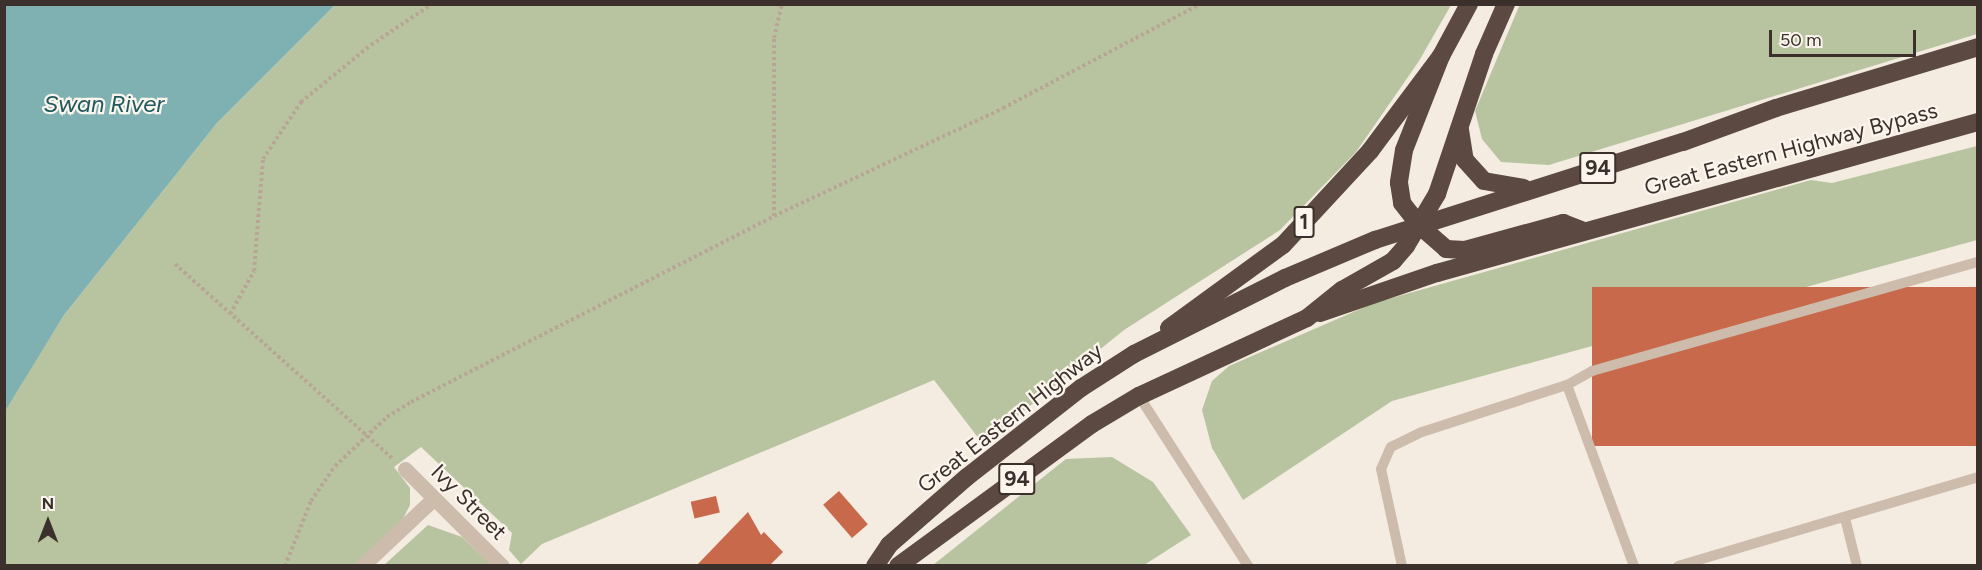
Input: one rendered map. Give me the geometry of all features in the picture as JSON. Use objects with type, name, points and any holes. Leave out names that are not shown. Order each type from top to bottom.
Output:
[{"type":"highway","name":"1","points":[[1134,354],[1283,245],[1370,151],[1441,56],[1469,4]]},
{"type":"highway","points":[[1307,318],[1342,290],[1393,261],[1420,226],[1437,194],[1506,4]]},
{"type":"highway","name":"Great Eastern Highway Bypass","points":[[1420,226],[1529,189],[1977,47]]},
{"type":"highway","points":[[1441,56],[1404,150],[1399,183],[1402,202],[1420,226],[1440,245],[1456,249],[1563,224],[1584,231]]},
{"type":"highway","name":"Great Eastern Highway Bypass","points":[[1307,318],[1437,273],[1977,122]]},
{"type":"highway","points":[[1460,128],[1465,160],[1484,181],[1529,189]]},
{"type":"highway","name":"Great Eastern Highway","points":[[875,566],[889,544],[967,477],[1081,388],[1134,354],[1285,278],[1375,240],[1420,226]]},
{"type":"highway","name":"94","points":[[898,566],[1092,424],[1139,396],[1307,318]]},
{"type":"street","name":"Ivy Street","points":[[405,469],[433,500],[502,566]]},
{"type":"street","points":[[363,566],[433,500]]},
{"type":"lane","points":[[1402,566],[1381,469],[1391,447],[1422,432],[1567,385],[1592,371],[1977,262]]},
{"type":"lane","points":[[1567,385],[1634,566]]},
{"type":"lane","points":[[1139,396],[1248,566]]},
{"type":"lane","points":[[1677,566],[1977,477]]},
{"type":"lane","points":[[1845,518],[1857,566]]},
{"type":"path","points":[[230,314],[254,271],[263,159],[301,102],[371,45],[432,4]]},
{"type":"path","points":[[774,216],[774,38],[782,4]]},
{"type":"path","points":[[285,566],[311,501],[335,465],[366,435],[411,402],[774,216],[1004,108],[1200,4]]},
{"type":"path","points":[[175,264],[405,469]]},
{"type":"green space","points":[[1520,4],[1977,5],[1977,34],[1549,165],[1501,162],[1482,139],[1475,111]]},
{"type":"green space","points":[[335,5],[1451,5],[1419,61],[1356,152],[1280,230],[1124,330],[983,444],[934,380],[542,544],[521,564],[509,550],[512,533],[421,447],[394,467],[410,488],[410,505],[400,525],[355,565],[5,566],[4,411],[64,315],[217,123]]},
{"type":"green space","points":[[1977,146],[1977,240],[1392,401],[1243,500],[1212,448],[1202,410],[1212,381],[1229,366],[1374,303],[1811,180],[1832,183]]},
{"type":"green space","points":[[1112,457],[1153,482],[1191,535],[1144,565],[933,565],[1066,459]]},
{"type":"green space","points":[[428,525],[462,537],[491,565],[383,566]]},
{"type":"water","name":"Swan River","points":[[5,4],[335,5],[217,123],[64,315],[5,411]]},
{"type":"building","points":[[1592,287],[1977,287],[1977,446],[1592,446]]},
{"type":"building","points":[[839,491],[868,524],[852,538],[823,505]]},
{"type":"building","points":[[716,496],[720,513],[694,518],[691,502]]},
{"type":"building","points":[[748,512],[761,535],[764,532],[783,552],[769,566],[696,566]]}]
